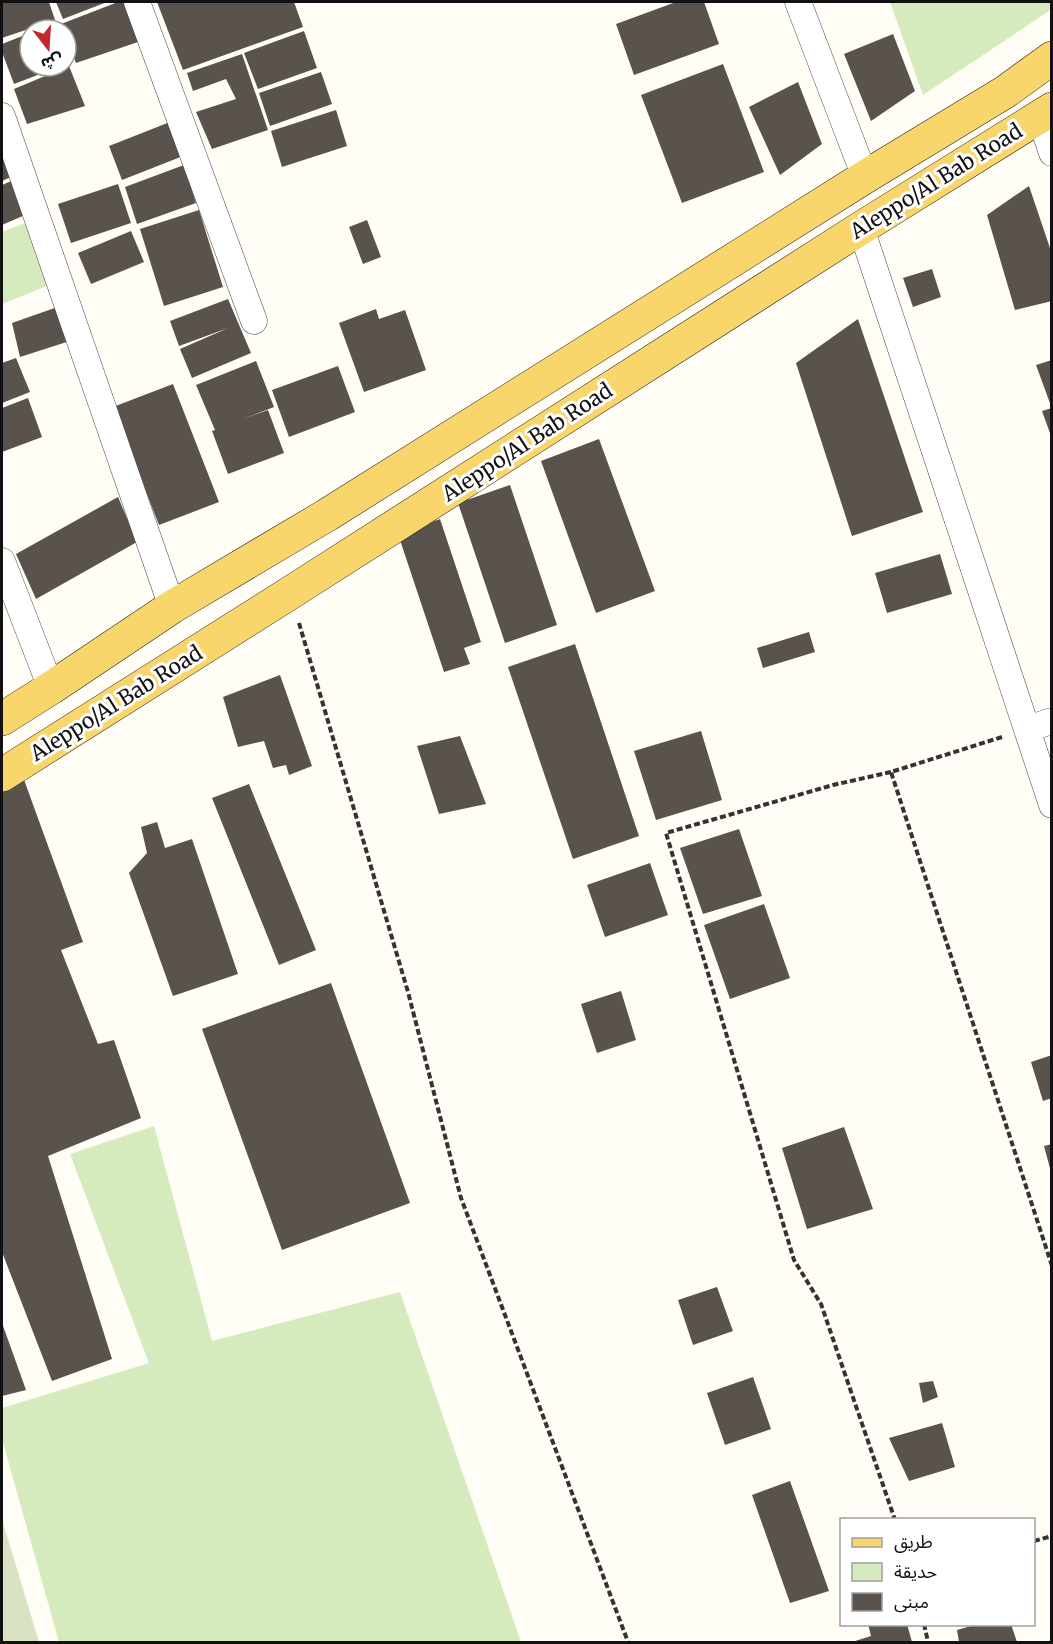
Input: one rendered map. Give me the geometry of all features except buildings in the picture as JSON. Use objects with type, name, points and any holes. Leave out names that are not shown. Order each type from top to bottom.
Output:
[{"type":"main road","name":"Aleppo/Al Bab Road","points":[[2,719],[172,607],[337,508],[865,177],[1005,92],[1052,58]]},
{"type":"main road","name":"Aleppo/Al Bab Road","points":[[2,775],[861,228],[1046,113]]},
{"type":"street","points":[[137,2],[255,321]]},
{"type":"street","points":[[798,2],[865,177]]},
{"type":"street","points":[[1046,113],[1052,153]]},
{"type":"street","points":[[2,116],[172,607]]},
{"type":"street","points":[[861,228],[1052,805]]},
{"type":"street","points":[[2,561],[51,688]]},
{"type":"street","points":[[1027,729],[1052,721]]},
{"type":"path","points":[[290,593],[408,992],[461,1198],[628,1642]]},
{"type":"path","points":[[894,1518],[821,1304],[794,1260],[666,833],[833,785],[891,772],[1027,729]]},
{"type":"path","points":[[891,772],[1052,1266]]},
{"type":"path","points":[[1035,1541],[1052,1536]]},
{"type":"path","points":[[924,1626],[928,1642]]},
{"type":"green space","points":[[890,2],[1051,2],[1052,9],[923,95]]},
{"type":"green space","points":[[35,219],[57,282],[2,304],[2,232]]},
{"type":"green space","points":[[154,1126],[212,1341],[400,1292],[521,1642],[59,1642],[2,1439],[2,1408],[149,1363],[70,1154]]},
{"type":"green space","points":[[2,1519],[39,1642],[2,1642]]}]
